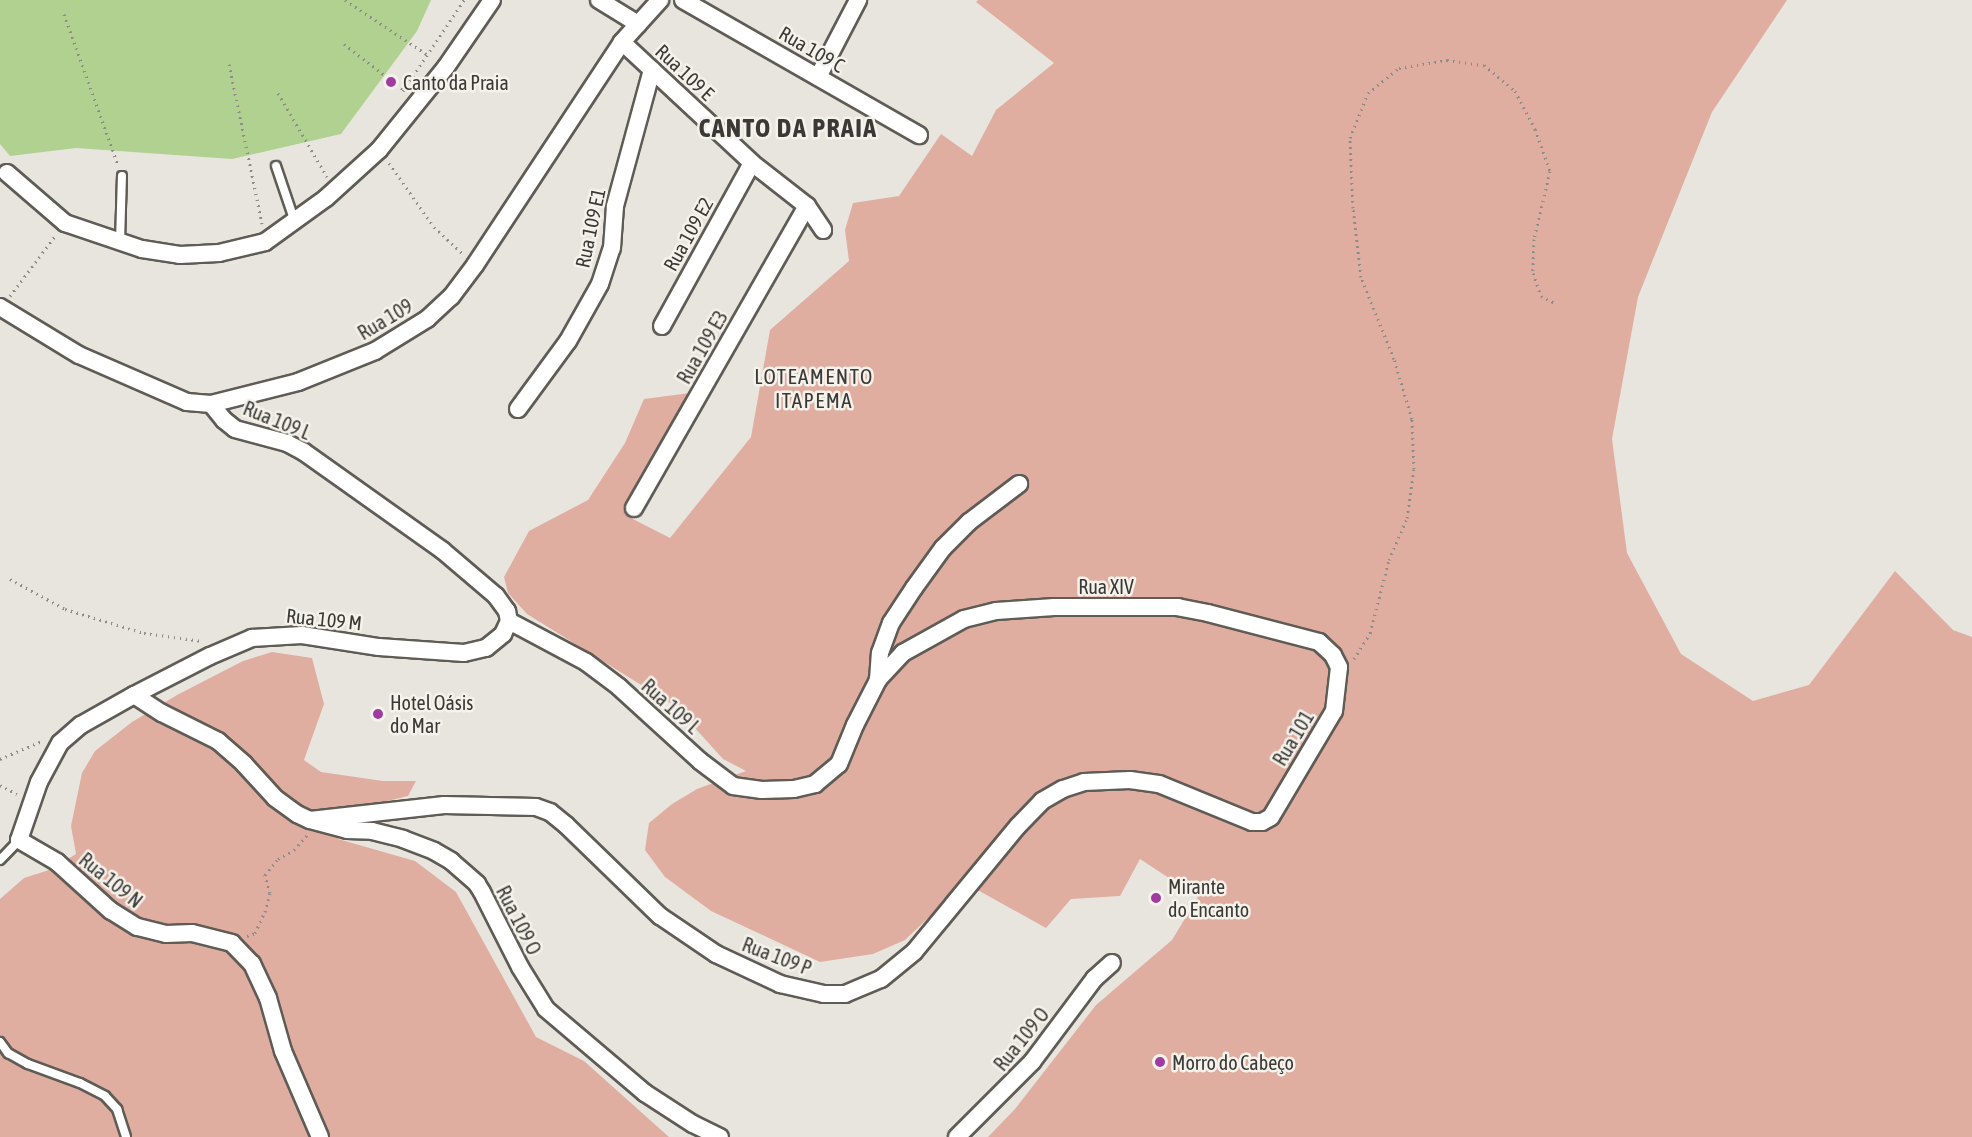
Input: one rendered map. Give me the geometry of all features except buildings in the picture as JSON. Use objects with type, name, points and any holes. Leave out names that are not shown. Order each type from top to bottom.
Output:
[{"type":"street","points":[[7,173],[65,223],[142,249],[180,255],[219,253],[266,242],[353,176],[379,150],[446,67],[492,0]]},
{"type":"street","points":[[599,0],[638,24]]},
{"type":"street","name":"Rua 109","points":[[1,307],[80,355],[187,402],[211,404],[298,382],[375,351],[427,319],[451,297],[475,265],[622,42],[660,0]]},
{"type":"street","name":"Rua 109 C","points":[[683,0],[920,135]]},
{"type":"street","points":[[818,77],[858,0]]},
{"type":"street","name":"Rua 109 E","points":[[622,42],[752,163],[807,206],[823,230]]},
{"type":"street","name":"Rua 109 E1","points":[[518,410],[568,341],[600,284],[612,248],[615,206],[652,70]]},
{"type":"street","name":"Rua 109 E2","points":[[662,326],[752,163]]},
{"type":"street","name":"Rua 109 E3","points":[[634,508],[807,206]]},
{"type":"street","name":"Rua 109 L","points":[[211,404],[235,429],[287,443],[304,452],[442,550],[496,596],[507,611],[509,621],[586,662],[619,687],[700,761],[733,786],[762,790],[794,789],[815,784],[839,764],[855,725],[878,680],[880,653],[888,633],[914,588],[956,535],[1019,484]]},
{"type":"street","name":"Rua XIV","points":[[878,680],[903,653],[964,619],[996,611],[1054,607],[1178,607],[1208,613],[1319,642],[1333,655],[1339,667]]},
{"type":"street","name":"Rua 109 M","points":[[134,694],[252,638],[302,635],[380,646],[464,653],[486,648],[503,634],[509,621]]},
{"type":"street","name":"Rua 101","points":[[1262,822],[1270,817],[1334,711],[1339,667]]},
{"type":"street","points":[[19,840],[39,782],[60,743],[81,725],[134,694]]},
{"type":"street","name":"Rua 109 O","points":[[134,694],[162,713],[218,741],[279,802],[310,820],[403,839],[435,851],[451,861],[477,884],[520,967],[546,1009],[645,1093],[693,1124],[720,1137]]},
{"type":"street","name":"Rua 109 P","points":[[310,820],[444,805],[536,807],[550,812],[566,825],[660,916],[716,954],[769,980],[824,994],[845,994],[864,988],[897,968],[933,932],[1018,826],[1042,801],[1063,789],[1084,782],[1130,780],[1159,784],[1252,822],[1262,822]]},
{"type":"street","name":"Rua 109 N","points":[[19,840],[57,862],[111,911],[137,927],[165,934],[192,933],[232,943]]},
{"type":"street","points":[[232,943],[252,964],[264,989],[283,1051],[320,1137]]},
{"type":"street","name":"Rua 109 O","points":[[957,1137],[1032,1062],[1094,979],[1112,963]]},
{"type":"lane","points":[[276,166],[295,222]]},
{"type":"lane","points":[[120,242],[122,176]]},
{"type":"lane","points":[[0,860],[19,840]]},
{"type":"lane","points":[[0,1042],[8,1053],[28,1064],[81,1083],[105,1096],[117,1109],[126,1137]]},
{"type":"path","points":[[345,0],[428,56]]},
{"type":"path","points":[[399,97],[464,0]]},
{"type":"path","points":[[64,14],[122,176]]},
{"type":"path","points":[[344,44],[404,90]]},
{"type":"path","points":[[1339,667],[1355,659],[1370,633],[1389,560],[1407,518],[1414,469],[1412,419],[1394,359],[1361,277],[1353,208],[1350,138],[1368,93],[1399,68],[1447,60],[1484,65],[1515,91],[1535,129],[1550,171],[1543,211],[1534,239],[1533,273],[1541,296],[1557,304]]},
{"type":"path","points":[[229,64],[266,242]]},
{"type":"path","points":[[278,93],[329,180]]},
{"type":"path","points":[[379,150],[434,227],[475,265]]},
{"type":"path","points":[[1,307],[65,223]]},
{"type":"path","points":[[10,579],[65,609],[144,633],[203,641]]},
{"type":"path","points":[[232,943],[255,933],[270,893],[265,875],[278,859],[294,850],[307,836],[310,820]]},
{"type":"shaded area","points":[[0,0],[431,0],[417,31],[341,134],[232,159],[76,148],[10,156],[0,144]]},
{"type":"shaded area","points":[[978,0],[1787,0],[1712,112],[1638,297],[1612,439],[1627,553],[1681,654],[1753,701],[1809,685],[1895,571],[1953,630],[1972,637],[1972,1137],[988,1137],[1015,1109],[1096,1005],[1172,940],[1198,897],[1140,859],[1120,896],[1071,899],[1046,928],[965,883],[905,940],[873,954],[820,962],[711,911],[665,877],[645,850],[649,823],[672,804],[697,789],[746,771],[723,759],[675,706],[527,614],[508,593],[504,577],[529,531],[588,500],[625,443],[644,399],[690,393],[641,477],[631,518],[670,538],[751,437],[770,330],[849,261],[845,230],[853,203],[899,196],[941,134],[972,156],[996,110],[1054,63],[976,2]]},
{"type":"shaded area","points":[[272,652],[312,658],[324,704],[304,760],[321,772],[383,781],[416,781],[408,796],[354,809],[338,839],[415,861],[456,892],[536,1037],[584,1061],[669,1137],[0,1137],[0,899],[24,878],[52,869],[76,854],[71,826],[82,773],[95,751],[132,722],[177,695],[243,661]]},
{"type":"place","name":"Canto da Praia","points":[[391,82]]},
{"type":"place","name":"Hotel Oásis do Mar","points":[[378,714]]},
{"type":"place","name":"Mirante do Encanto","points":[[1156,898]]},
{"type":"place","name":"Morro do Cabeço","points":[[1160,1062]]},
{"type":"district","name":"CANTO DA PRAIA","points":[[788,129]]},
{"type":"district","name":"LOTEAMENTO ITAPEMA","points":[[814,388]]}]
